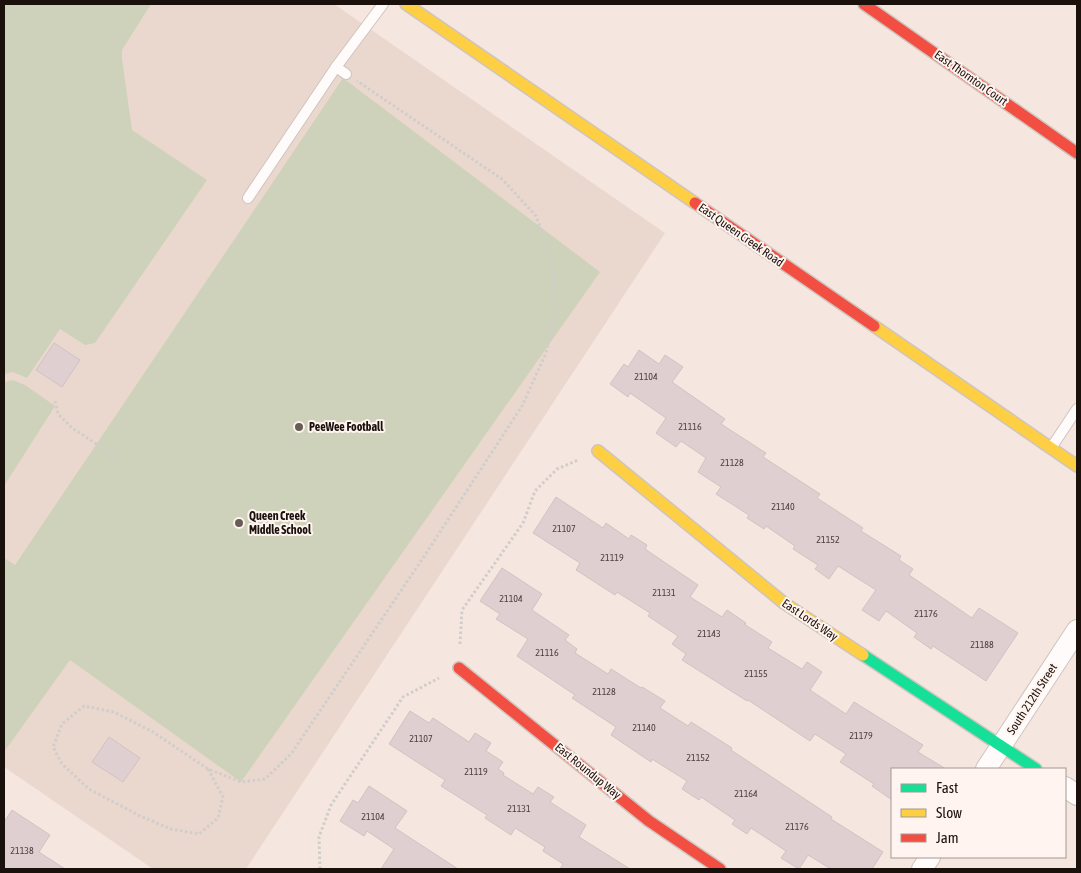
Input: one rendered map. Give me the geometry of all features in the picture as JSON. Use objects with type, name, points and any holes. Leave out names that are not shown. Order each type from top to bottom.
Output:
[{"type":"street","name":"East Queen Creek Road","points":[[406,4],[1077,466]]},
{"type":"street","name":"East Thornton Court","points":[[864,4],[1077,153]]},
{"type":"street","name":"East Lords Way","points":[[598,451],[784,603],[1034,768]]},
{"type":"street","name":"South 212th Street","points":[[987,768],[1077,630]]},
{"type":"street","name":"East Roundup Way","points":[[459,668],[649,821],[720,869]]},
{"type":"street","points":[[1066,788],[1077,795]]},
{"type":"street","points":[[922,869],[929,858]]},
{"type":"lane","points":[[248,198],[336,67],[382,4]]},
{"type":"lane","points":[[336,67],[346,74]]},
{"type":"lane","points":[[1051,449],[1077,409]]},
{"type":"path","points":[[208,769],[223,797],[218,818],[199,834],[171,829],[140,816],[89,789],[62,764],[53,747],[62,724],[84,706],[114,712],[122,716],[153,732],[208,769],[241,782],[265,779],[291,754],[423,558],[522,406],[546,353],[555,314],[552,258],[536,216],[502,179],[346,74]]},
{"type":"path","points":[[55,402],[58,414],[72,428],[121,460]]},
{"type":"path","points":[[320,869],[319,837],[331,805],[403,697],[459,668],[462,610],[523,523],[535,491],[557,469],[598,451]]},
{"type":"shaded area","name":"Queen Creek Middle School","points":[[4,4],[334,4],[665,233],[246,869],[153,869],[4,767]]},
{"type":"green space","points":[[4,4],[151,4],[122,50],[132,130],[207,180],[95,343],[85,345],[60,329],[27,378],[13,372],[4,374]]},
{"type":"green space","name":"PeeWee Football","points":[[343,78],[600,272],[241,782],[70,660],[4,752],[4,558],[15,565]]},
{"type":"green space","points":[[13,380],[25,385],[55,406],[4,486],[4,382]]},
{"type":"building","points":[[54,343],[80,360],[62,387],[36,370]]},
{"type":"building","points":[[639,350],[659,364],[665,355],[683,367],[672,382],[725,419],[721,424],[766,453],[763,457],[820,494],[817,498],[863,528],[861,531],[901,556],[899,560],[913,569],[909,575],[972,618],[979,608],[1018,633],[986,681],[933,646],[931,649],[914,637],[917,633],[886,611],[879,621],[862,610],[876,590],[838,566],[829,579],[815,569],[818,565],[793,549],[795,546],[766,526],[764,529],[747,518],[749,515],[716,494],[721,487],[698,472],[706,458],[681,441],[676,447],[656,433],[666,418],[630,393],[628,397],[610,384],[624,364],[628,367]]},
{"type":"building","points":[[556,497],[603,528],[606,523],[629,539],[631,535],[647,545],[645,549],[698,585],[690,597],[722,617],[727,610],[746,623],[744,624],[772,642],[768,648],[802,669],[807,662],[822,672],[810,690],[846,714],[854,702],[923,745],[918,752],[944,768],[891,768],[891,799],[872,786],[874,784],[840,762],[846,754],[815,734],[810,741],[682,660],[686,654],[672,644],[678,636],[648,616],[650,613],[617,592],[615,595],[576,570],[580,563],[533,533]]},
{"type":"building","points":[[502,568],[542,594],[532,610],[569,635],[565,640],[577,649],[575,653],[608,674],[611,669],[665,701],[660,708],[688,726],[691,722],[732,748],[731,750],[832,817],[831,819],[883,852],[872,869],[831,869],[808,855],[799,869],[781,858],[786,851],[751,828],[747,834],[732,824],[735,820],[701,797],[699,800],[682,789],[687,781],[652,759],[651,762],[611,735],[616,727],[572,698],[575,695],[517,656],[528,639],[496,619],[500,614],[480,601]]},
{"type":"building","points":[[410,711],[429,723],[433,718],[469,742],[475,733],[491,743],[486,751],[503,762],[498,769],[504,773],[503,775],[533,794],[538,787],[554,797],[550,802],[586,825],[579,837],[630,869],[560,869],[563,864],[543,851],[545,847],[515,828],[511,835],[485,818],[487,815],[441,786],[445,780],[389,744]]},
{"type":"building","points":[[109,737],[140,758],[123,782],[92,762]]},
{"type":"building","points":[[369,786],[407,811],[395,828],[458,869],[381,869],[394,849],[367,831],[364,836],[340,821],[353,800],[358,803]]},
{"type":"building","points":[[12,810],[50,835],[39,852],[65,869],[4,869],[4,822]]},
{"type":"traffic: fast","points":[[863,655],[1034,768]]},
{"type":"traffic: slow","points":[[406,4],[695,203]]},
{"type":"traffic: slow","points":[[874,326],[1077,466]]},
{"type":"traffic: slow","points":[[598,451],[784,603],[863,655]]},
{"type":"traffic: jam","points":[[864,4],[1077,153]]},
{"type":"traffic: jam","points":[[695,203],[874,326]]},
{"type":"traffic: jam","points":[[459,668],[649,821],[720,869]]},
{"type":"place","name":"PeeWee Football","points":[[299,427]]},
{"type":"place","name":"Queen Creek Middle School","points":[[239,523]]}]
